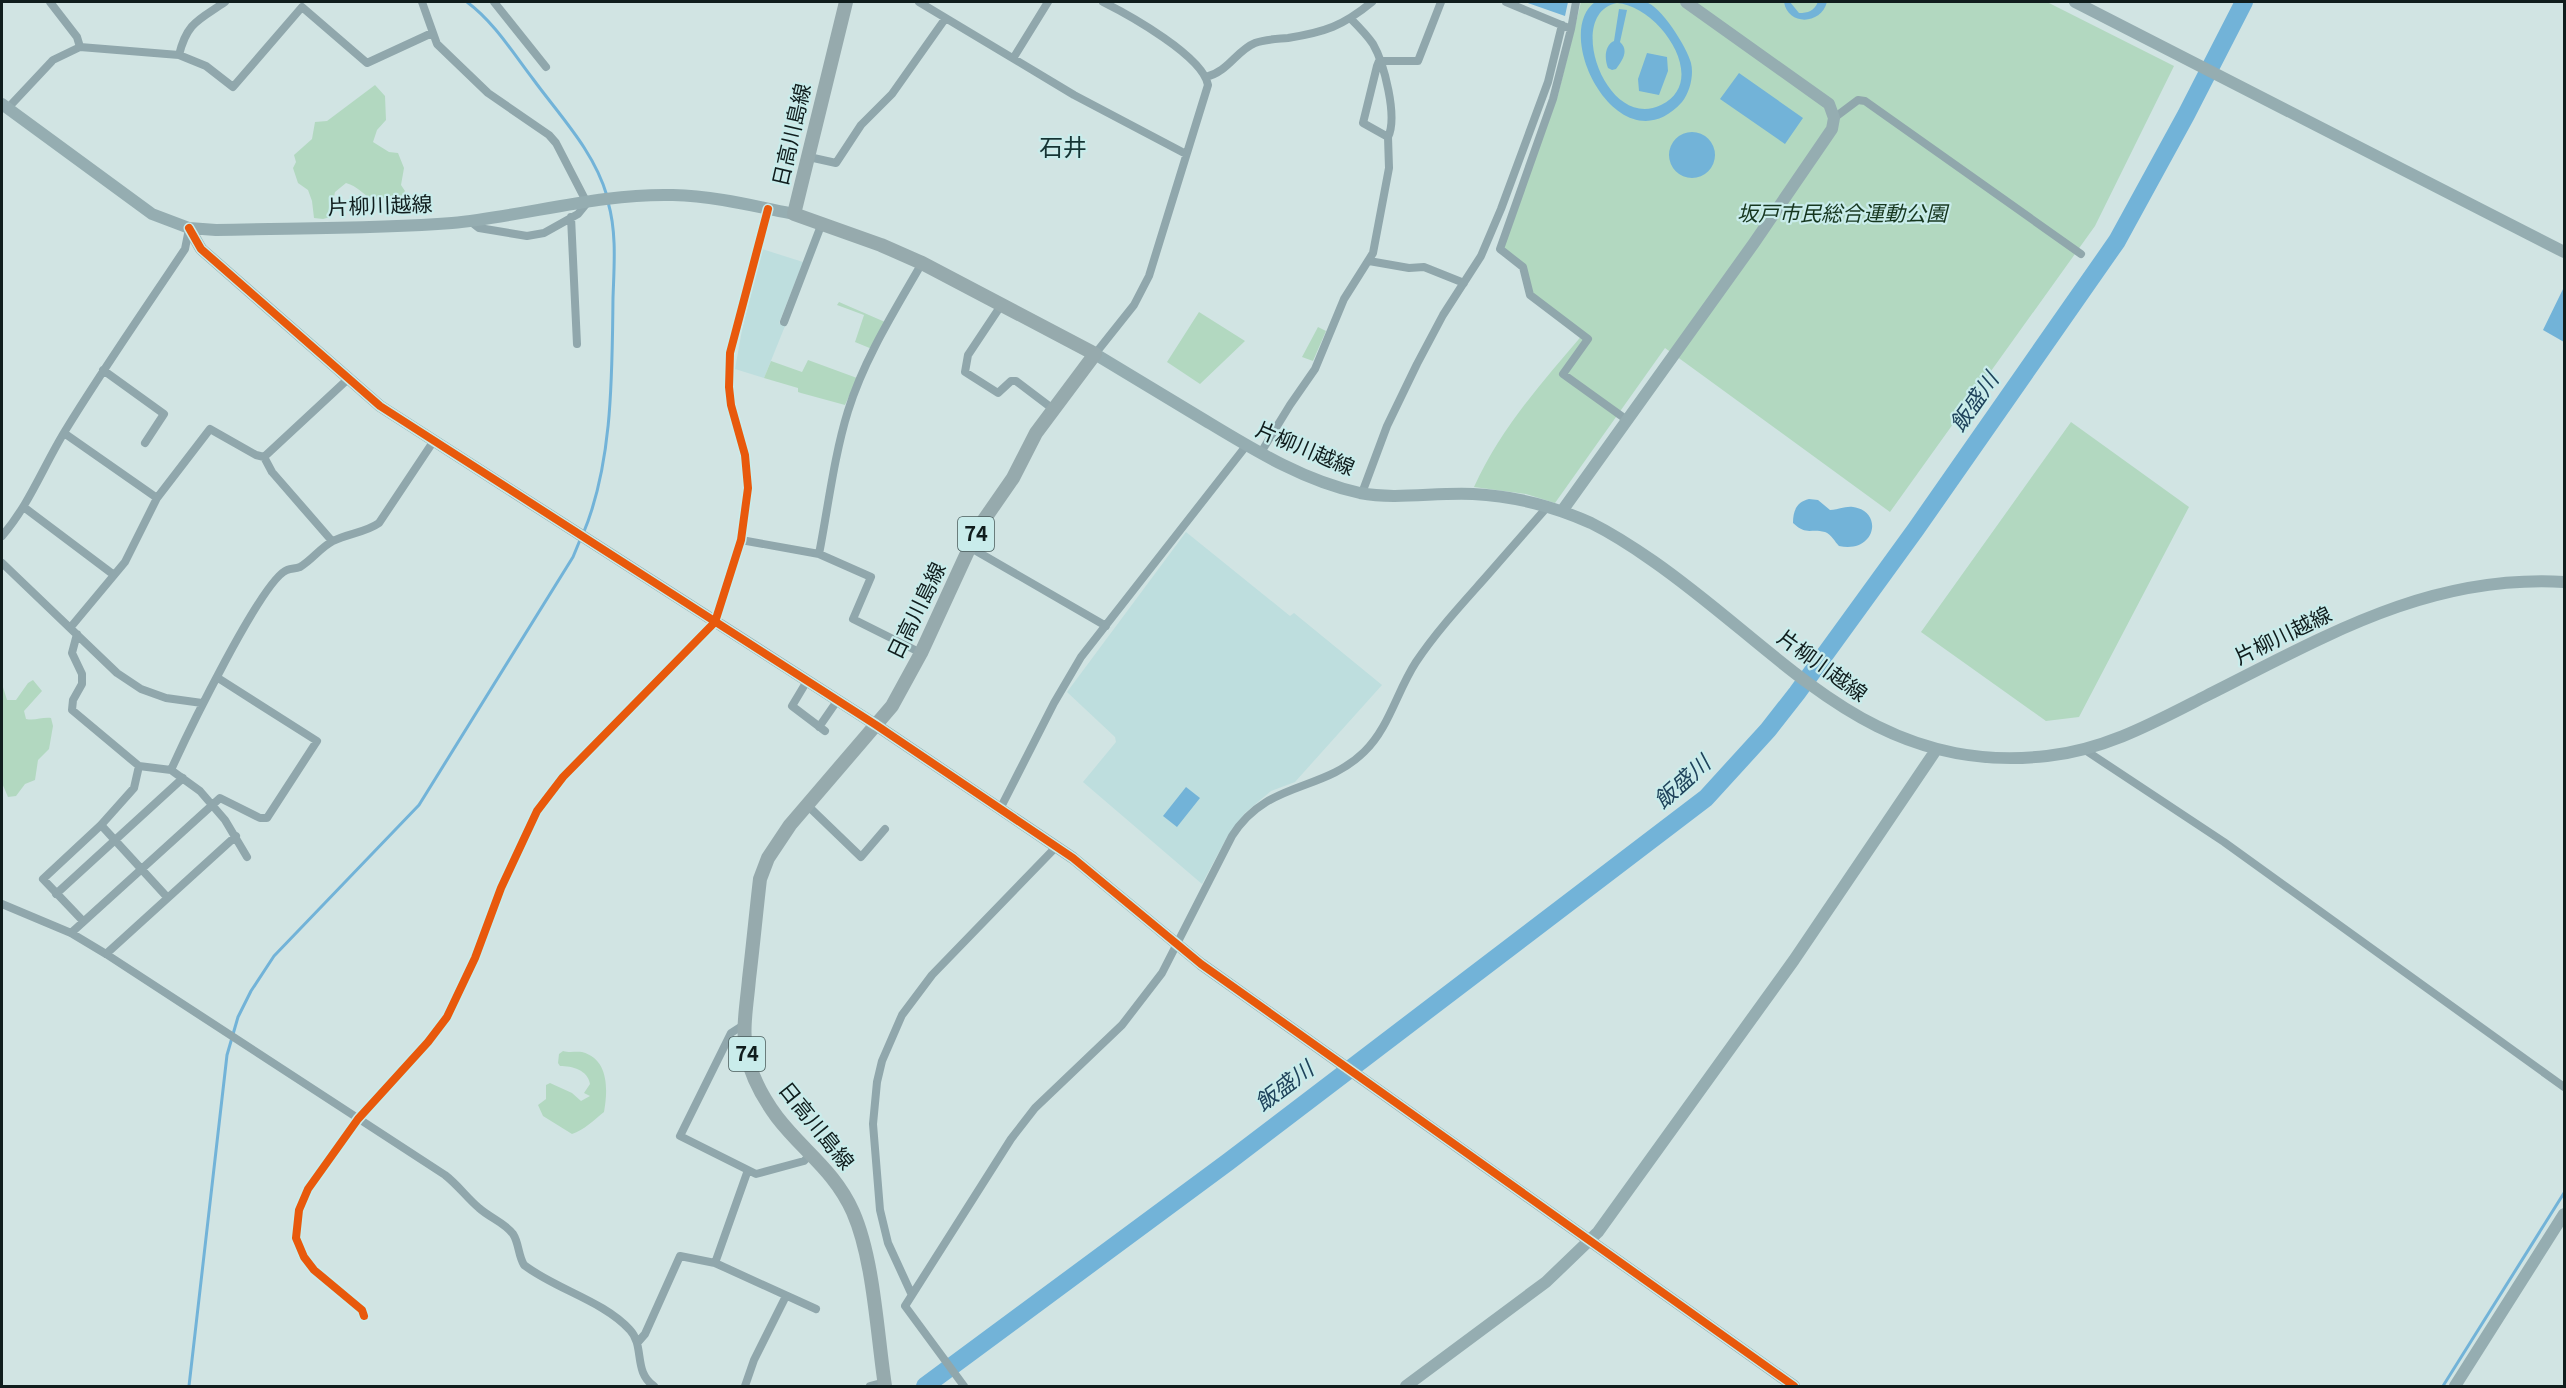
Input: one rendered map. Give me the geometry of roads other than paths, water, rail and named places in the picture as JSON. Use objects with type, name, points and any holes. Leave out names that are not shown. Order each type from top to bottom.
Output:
[{"type":"main road","name":"日高川島線","points":[[846,2],[794,214],[881,245],[922,264],[1095,354],[1028,446],[1013,478],[979,527],[921,653],[897,697],[776,845],[760,879],[745,1024],[746,1052],[755,1080],[767,1103],[812,1153],[841,1190],[861,1232],[869,1270],[885,1384]]},
{"type":"street","points":[[50,2],[77,37],[80,47]]},
{"type":"street","points":[[179,55],[183,40],[192,24],[225,2]]},
{"type":"street","points":[[422,2],[437,44],[488,93],[549,135],[587,203],[578,214],[544,233],[527,236],[479,228],[470,221]]},
{"type":"street","points":[[494,2],[546,67]]},
{"type":"street","points":[[919,2],[1074,95],[1186,154]]},
{"type":"street","points":[[1014,57],[1048,2]]},
{"type":"street","points":[[1095,354],[1134,305],[1145,286],[1207,88],[1206,77],[1196,65],[1137,19],[1103,2]]},
{"type":"street","points":[[1206,77],[1215,75],[1254,43],[1307,34],[1351,19],[1372,2]]},
{"type":"street","points":[[1379,61],[1418,61],[1441,2]]},
{"type":"street","points":[[1506,2],[1571,29]]},
{"type":"street","points":[[1576,2],[1553,99],[1500,249],[1523,267],[1530,295],[1588,339],[1563,374],[1627,420]]},
{"type":"street","points":[[1562,511],[1823,145],[1832,129],[1834,118],[1829,104],[1686,2]]},
{"type":"street","points":[[2075,2],[2565,252]]},
{"type":"street","points":[[4,106],[53,60],[80,47],[179,55],[206,66],[233,87],[302,7],[367,63],[432,33]]},
{"type":"street","points":[[809,157],[836,163],[861,125],[892,94],[945,19]]},
{"type":"street","points":[[1260,454],[1315,369],[1344,299],[1373,253],[1384,205],[1389,168],[1388,137],[1391,126],[1388,86],[1368,37],[1351,19]]},
{"type":"street","points":[[1362,493],[1387,426],[1417,364],[1443,315],[1481,256],[1506,197],[1548,82],[1562,25]]},
{"type":"street","points":[[1379,61],[1363,123],[1388,137]]},
{"type":"street","points":[[1834,118],[1858,100],[1865,100],[2080,254]]},
{"type":"street","name":"片柳川越線","points":[[4,106],[152,214],[189,228],[239,230],[470,221],[616,199],[663,195],[702,197],[794,214]]},
{"type":"street","points":[[364,1316],[356,1304],[314,1270],[304,1257],[296,1238],[299,1210],[309,1189],[358,1119],[423,1049],[447,1017],[476,958],[501,888],[537,811],[563,777],[715,622],[741,540],[746,514],[747,470],[731,405],[728,369],[768,209]]},
{"type":"street","points":[[571,217],[577,344]]},
{"type":"street","points":[[784,322],[822,223]]},
{"type":"street","points":[[2,536],[25,508],[64,433],[103,370],[186,249],[189,228]]},
{"type":"street","points":[[189,228],[201,249],[380,406],[876,725],[1056,847],[1105,884],[1177,946],[1794,1386]]},
{"type":"street","points":[[1369,261],[1409,268],[1424,267],[1464,283]]},
{"type":"street","points":[[819,554],[842,435],[852,397],[886,328],[922,264]]},
{"type":"street","points":[[1002,304],[968,355],[965,372],[998,393],[1011,381],[1016,381],[1053,409]]},
{"type":"street","name":"片柳川越線","points":[[1095,354],[1246,446],[1312,478],[1362,493],[1381,495],[1473,494],[1508,497],[1548,506],[1613,534],[1680,580],[1822,694],[1854,715],[1900,738],[1936,750],[1992,758],[2027,758],[2085,750],[2114,741],[2153,723],[2376,613],[2418,599],[2477,585],[2565,582]]},
{"type":"street","points":[[103,370],[164,414],[145,443]]},
{"type":"street","points":[[264,457],[348,379]]},
{"type":"street","points":[[247,856],[213,804],[183,778],[171,770],[139,766],[72,710],[73,700],[82,684],[82,674],[72,653],[73,631],[129,555],[157,498],[210,429],[256,455],[264,457],[272,472],[332,541]]},
{"type":"street","points":[[64,433],[157,498]]},
{"type":"street","points":[[171,770],[243,626],[279,578],[287,570],[302,566],[332,541],[370,530],[379,523],[433,442]]},
{"type":"street","points":[[1000,809],[1068,677],[1246,446]]},
{"type":"street","points":[[964,1386],[905,1306],[911,1293],[1011,1139],[1035,1108],[1122,1025],[1162,973],[1232,836],[1244,820],[1270,799],[1285,791],[1335,773],[1349,765],[1365,751],[1377,736],[1415,663],[1437,632],[1548,506]]},
{"type":"street","points":[[25,508],[114,575]]},
{"type":"street","points":[[741,540],[819,554],[871,577],[853,619],[921,653]]},
{"type":"street","points":[[971,548],[1106,626]]},
{"type":"street","points":[[2,563],[117,673],[141,689],[166,698],[202,704]]},
{"type":"street","points":[[71,933],[140,868],[220,798],[260,818],[267,818],[318,741],[218,678]]},
{"type":"street","points":[[807,681],[792,706],[822,729],[837,701]]},
{"type":"street","points":[[1406,1386],[1546,1282],[1590,1240],[1794,960],[1936,750]]},
{"type":"street","points":[[2085,750],[2224,842],[2565,1087]]},
{"type":"street","points":[[83,921],[43,879],[101,825],[134,788],[139,766]]},
{"type":"street","points":[[57,894],[183,778]]},
{"type":"street","points":[[807,805],[861,857],[885,829]]},
{"type":"street","points":[[101,825],[167,897]]},
{"type":"street","points":[[106,954],[236,836]]},
{"type":"street","points":[[911,1293],[888,1243],[880,1210],[873,1124],[877,1082],[882,1061],[902,1015],[932,975],[1056,847]]},
{"type":"street","points":[[2,906],[71,933],[106,954],[458,1184],[477,1207],[506,1226],[516,1240],[519,1258],[524,1265],[614,1316],[631,1330],[638,1342],[640,1369],[646,1381],[654,1386]]},
{"type":"street","points":[[745,1024],[731,1033],[680,1136],[756,1174],[804,1161],[812,1153]]},
{"type":"street","points":[[714,1263],[748,1170]]},
{"type":"street","points":[[2455,1386],[2565,1214]]},
{"type":"street","points":[[638,1342],[645,1334],[680,1256],[714,1263],[816,1309]]},
{"type":"street","points":[[744,1386],[754,1360],[786,1296]]},
{"type":"street","points":[[870,1386],[885,1384]]},
{"type":"water","points":[[1627,1],[1645,2],[1651,5],[1666,19],[1679,38],[1691,63],[1691,83],[1682,102],[1659,119],[1636,120],[1616,109],[1599,90],[1587,66],[1581,41],[1583,19],[1595,2]],"holes":[[[1617,3],[1633,7],[1663,30],[1674,46],[1680,63],[1681,79],[1675,94],[1661,105],[1641,109],[1623,102],[1609,87],[1598,68],[1593,47],[1594,27],[1601,11]]]},
{"type":"water","points":[[1525,2],[1568,2],[1565,16]]},
{"type":"water","points":[[1784,2],[1790,2],[1799,13],[1805,13],[1815,8],[1818,2],[1827,2],[1824,10],[1818,15],[1805,20],[1792,15]]},
{"type":"water","points":[[1619,9],[1627,10],[1620,42],[1625,52],[1619,66],[1612,70],[1608,68],[1606,52],[1614,41]]},
{"type":"water","points":[[1647,53],[1667,57],[1668,71],[1659,95],[1639,91],[1638,79]]},
{"type":"water","points":[[1739,73],[1803,118],[1785,144],[1720,99]]},
{"type":"water","points":[[1692,132],[1708,139],[1715,155],[1708,171],[1692,178],[1676,171],[1669,155],[1676,139]]},
{"type":"water","points":[[2564,287],[2564,342],[2543,330]]},
{"type":"water","points":[[1809,499],[1818,500],[1830,510],[1853,507],[1863,510],[1872,523],[1868,538],[1861,544],[1851,547],[1839,546],[1825,532],[1805,531],[1798,527],[1793,523],[1795,510],[1801,502]]},
{"type":"water","points":[[1186,787],[1200,798],[1177,827],[1163,816]]},
{"type":"waterway","points":[[467,2],[503,38],[575,134],[594,164],[607,196]]},
{"type":"waterway","name":"飯盛川","points":[[925,1386],[1228,1162],[1706,798],[1768,730],[1797,693],[1916,529],[2117,241],[2186,115],[2244,2]]},
{"type":"waterway","points":[[583,534],[600,478],[609,418],[614,250],[613,226],[608,202]]},
{"type":"waterway","points":[[189,1386],[227,1055],[238,1017],[251,991],[274,956],[419,805],[573,557],[580,540]]},
{"type":"waterway","points":[[2443,1386],[2564,1193]]},
{"type":"district","name":"石井","points":[[1063,148]]},
{"type":"park label","name":"坂戸市民総合運動公園","points":[[1842,214]]}]
